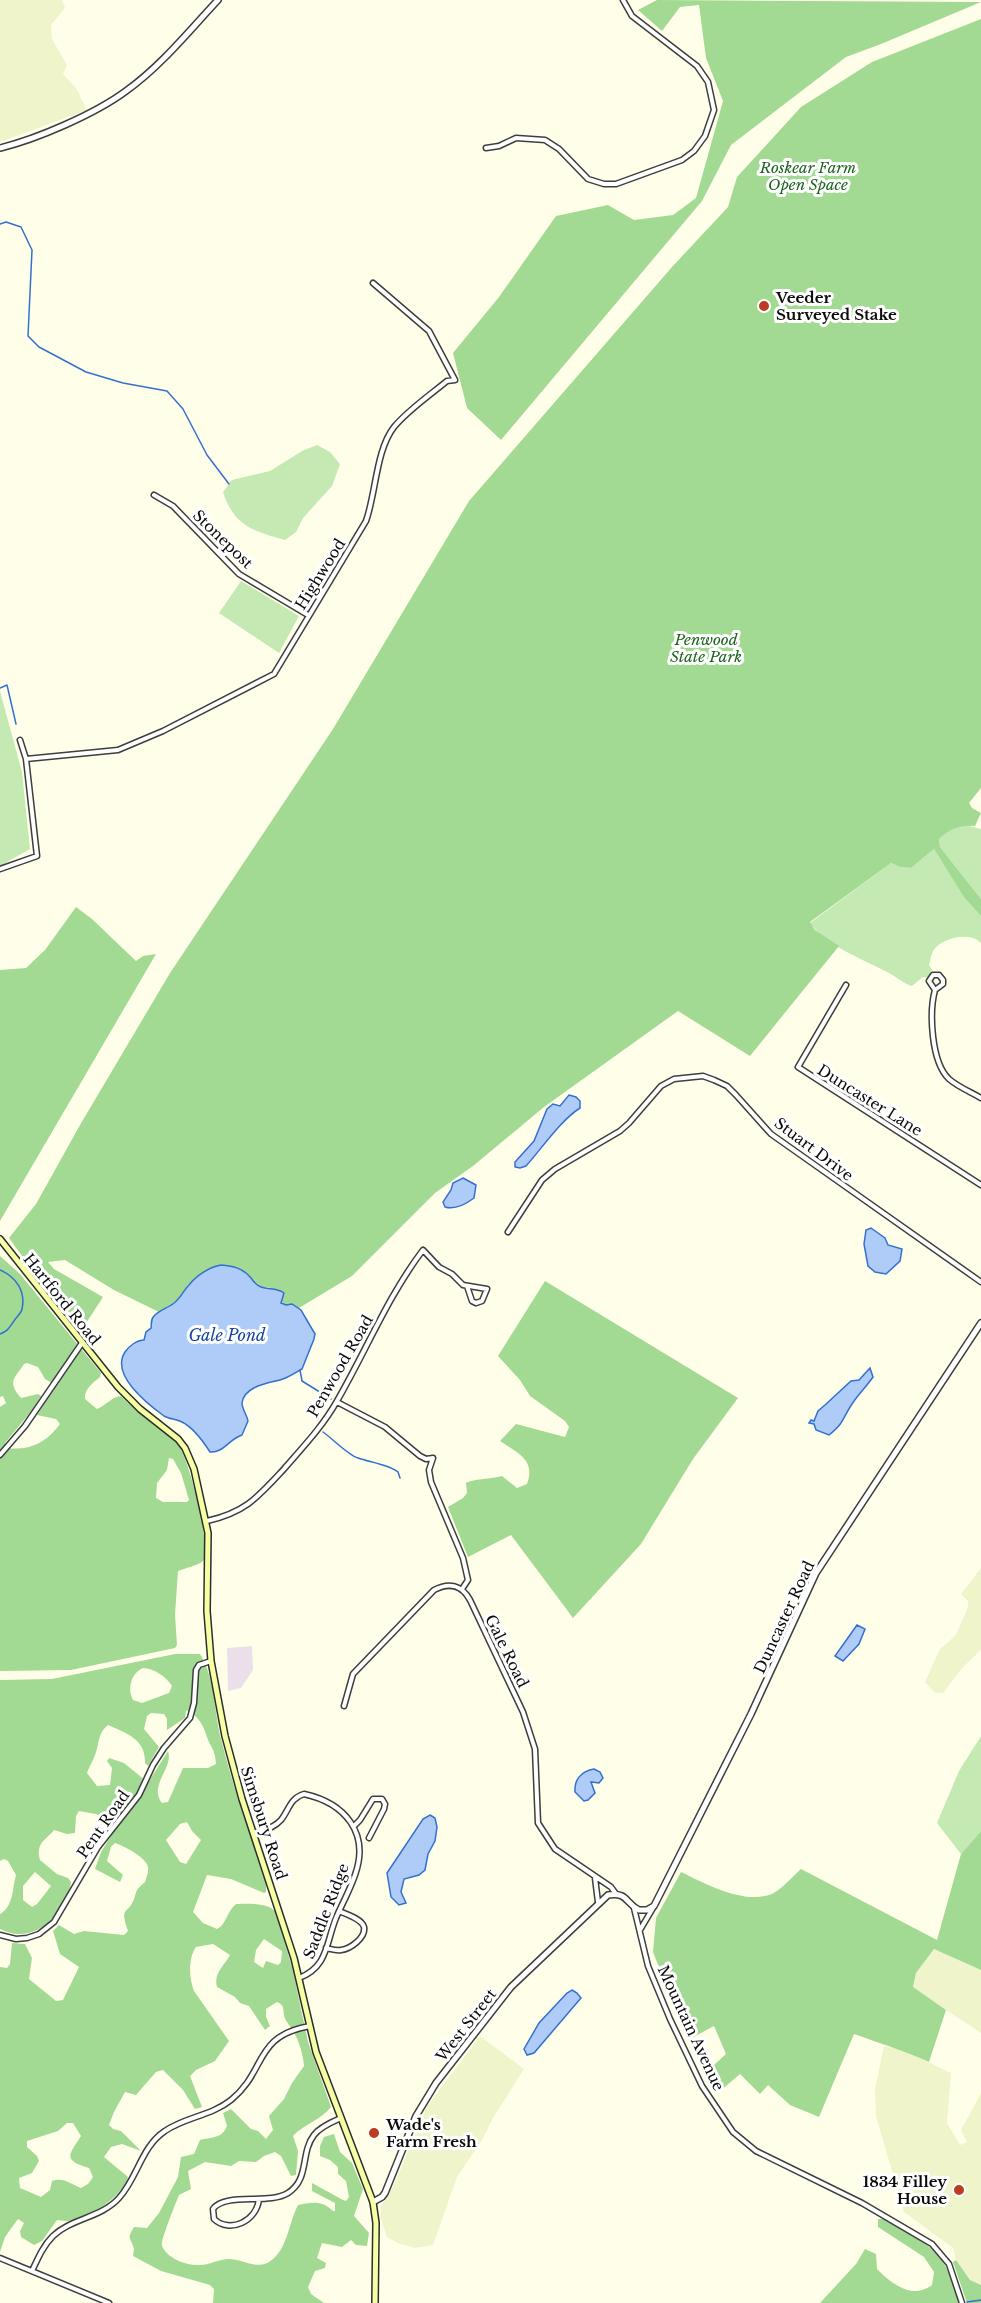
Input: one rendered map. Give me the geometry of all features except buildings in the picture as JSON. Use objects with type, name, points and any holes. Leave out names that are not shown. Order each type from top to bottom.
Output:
[{"type":"main road","name":"Hartford Road","points":[[0,1239],[106,1373]]},
{"type":"main road","name":"Simsbury Road","points":[[106,1373],[140,1409],[185,1448],[194,1469],[207,1521],[209,1545],[207,1611],[211,1661],[225,1736],[242,1799],[299,1978],[316,2052],[374,2202],[375,2303]]},
{"type":"street","points":[[0,148],[55,129],[125,92],[146,75],[218,0]]},
{"type":"street","points":[[486,148],[499,146],[516,138],[545,140],[558,149],[588,179],[604,184],[616,184],[682,160],[693,151],[705,136],[714,110],[708,82],[697,66],[632,16],[623,0]]},
{"type":"street","name":"Highwood","points":[[26,759],[118,750],[176,725],[274,674],[366,521],[382,453],[392,430],[447,381],[454,380],[429,331],[373,283]]},
{"type":"street","name":"Stonepost","points":[[154,495],[173,506],[239,574],[308,615]]},
{"type":"street","points":[[0,869],[37,856],[26,759],[20,740]]},
{"type":"street","name":"Duncaster Lane","points":[[846,985],[798,1067],[981,1185]]},
{"type":"street","points":[[935,990],[932,1018],[938,1061],[951,1081],[981,1098]]},
{"type":"street","name":"Stuart Drive","points":[[508,1232],[533,1191],[555,1169],[620,1131],[661,1086],[674,1079],[703,1076],[727,1086],[771,1134],[808,1162],[981,1282]]},
{"type":"street","name":"Penwood Road","points":[[207,1521],[231,1514],[255,1500],[311,1438],[337,1402],[401,1283],[423,1250],[439,1268],[452,1274],[466,1286]]},
{"type":"street","points":[[466,1286],[487,1289],[483,1301],[476,1304],[472,1301],[466,1286]]},
{"type":"street","name":"Duncaster Road","points":[[639,1931],[654,1906],[751,1714],[816,1573],[981,1323]]},
{"type":"street","points":[[0,1455],[25,1426],[82,1343]]},
{"type":"street","points":[[337,1402],[385,1427],[420,1456],[426,1459],[433,1458],[429,1470],[430,1482],[463,1558],[468,1580],[462,1589],[447,1585],[434,1590],[353,1674],[344,1706]]},
{"type":"street","name":"Gale Road","points":[[462,1589],[470,1600],[524,1712],[535,1749],[538,1823],[555,1849],[611,1887],[616,1894]]},
{"type":"street","name":"Pent Road","points":[[0,1935],[16,1939],[27,1938],[45,1930],[54,1922],[98,1847],[139,1795],[164,1748],[190,1718],[194,1703],[196,1670],[199,1665],[211,1661]]},
{"type":"street","points":[[255,1834],[274,1826],[293,1799],[302,1794],[337,1809],[354,1826],[373,1799],[382,1799],[384,1809],[369,1838]]},
{"type":"street","name":"Saddle Ridge","points":[[299,1978],[315,1970],[321,1962],[358,1865],[359,1847],[354,1826]]},
{"type":"street","points":[[595,1877],[598,1902]]},
{"type":"street","points":[[616,1894],[623,1896],[634,1908],[647,1910],[654,1906]]},
{"type":"street","name":"West Street","points":[[374,2202],[385,2193],[416,2116],[436,2083],[511,1987],[598,1902],[608,1895],[616,1894]]},
{"type":"street","name":"Mountain Avenue","points":[[634,1908],[648,1966],[675,2029],[702,2086],[733,2132],[756,2151],[862,2203],[932,2244],[950,2264],[962,2303]]},
{"type":"street","points":[[326,1948],[344,1949],[358,1941],[363,1933],[362,1923],[339,1911]]},
{"type":"street","points":[[32,2271],[43,2248],[55,2234],[74,2223],[97,2215],[119,2198],[131,2183],[147,2150],[159,2135],[176,2125],[222,2106],[246,2085],[273,2041],[291,2031],[310,2026]]},
{"type":"street","points":[[259,2199],[256,2211],[248,2220],[223,2224],[214,2219],[213,2209],[220,2202],[283,2195],[294,2188],[304,2174],[308,2147],[314,2135],[341,2118]]},
{"type":"street","points":[[0,2258],[110,2303]]},
{"type":"shaded area","points":[[252,1646],[253,1670],[241,1688],[228,1691],[227,1648]]},
{"type":"green space","points":[[0,0],[62,0],[65,8],[51,25],[52,39],[67,65],[63,74],[76,88],[87,110],[0,142]]},
{"type":"green space","points":[[657,0],[981,2],[846,57],[731,145],[702,201],[501,440],[467,408],[453,353],[499,297],[556,216],[608,205],[634,220],[673,215],[696,198],[723,101],[706,58],[699,5],[680,7],[662,31],[638,10]]},
{"type":"green space","name":"Penwood State Park","points":[[981,19],[981,788],[969,803],[972,808],[981,813],[975,826],[955,828],[939,839],[940,847],[981,899],[981,916],[964,897],[934,849],[911,868],[891,863],[810,922],[815,930],[839,946],[750,1056],[678,1011],[544,1107],[473,1166],[435,1193],[352,1276],[299,1308],[281,1303],[269,1287],[263,1288],[236,1267],[221,1265],[188,1285],[180,1298],[159,1312],[114,1290],[65,1260],[48,1262],[54,1269],[103,1297],[81,1331],[77,1332],[9,1238],[36,1204],[170,973],[333,729],[469,501],[672,267],[728,207],[737,177],[801,107],[872,62]]},
{"type":"green space","points":[[317,445],[330,452],[340,464],[332,486],[303,518],[296,532],[285,540],[254,530],[239,520],[223,492],[232,480],[270,471],[302,451]]},
{"type":"green space","points":[[241,581],[299,616],[279,653],[219,613]]},
{"type":"green space","points":[[0,691],[22,772],[30,849],[0,866]]},
{"type":"green space","points":[[965,825],[981,829],[981,899],[940,847],[939,839],[949,829]]},
{"type":"green space","points":[[934,849],[964,896],[981,916],[981,943],[970,937],[963,937],[937,946],[929,965],[935,975],[930,978],[923,977],[912,986],[908,985],[835,945],[810,923],[891,863],[911,868]]},
{"type":"green space","points":[[76,907],[136,961],[143,956],[156,954],[0,1221],[0,970],[26,968],[45,950]]},
{"type":"green space","points":[[0,1256],[20,1274],[101,1373],[100,1377],[87,1389],[85,1399],[97,1409],[121,1396],[172,1437],[182,1452],[198,1503],[205,1540],[205,1554],[200,1563],[178,1571],[175,1615],[177,1645],[175,1648],[71,1670],[0,1671],[0,1407],[6,1403],[3,1396],[0,1397]],"holes":[[[27,1363],[38,1367],[45,1379],[54,1384],[53,1390],[37,1415],[56,1419],[60,1424],[49,1436],[37,1444],[23,1448],[7,1448],[5,1443],[41,1396],[38,1394],[21,1398],[14,1388],[15,1377]],[[169,1458],[173,1459],[181,1473],[189,1500],[187,1502],[163,1502],[156,1498],[157,1483],[167,1470]]]},
{"type":"green space","points":[[545,1281],[738,1398],[693,1459],[641,1544],[573,1618],[511,1535],[468,1557],[448,1507],[463,1498],[467,1493],[466,1483],[469,1482],[502,1476],[517,1488],[527,1484],[529,1469],[524,1458],[500,1441],[516,1424],[565,1437],[569,1427],[565,1421],[530,1396],[520,1380],[498,1356]]},
{"type":"green space","points":[[981,1568],[981,1650],[963,1667],[943,1693],[935,1693],[925,1682],[940,1649],[956,1635],[968,1607],[968,1601],[961,1594]]},
{"type":"green space","points":[[175,1654],[200,1654],[205,1663],[226,1757],[266,1880],[266,1892],[231,1879],[207,1875],[193,1912],[203,1923],[217,1929],[236,1904],[263,1905],[276,1912],[293,1971],[308,2042],[331,2107],[293,2136],[298,2151],[296,2175],[291,2176],[281,2156],[275,2152],[256,2162],[239,2161],[231,2166],[205,2162],[188,2171],[191,2189],[179,2195],[162,2246],[172,2257],[192,2265],[229,2259],[257,2265],[268,2263],[282,2247],[298,2205],[317,2203],[335,2211],[335,2203],[312,2191],[312,2183],[343,2200],[346,2201],[349,2197],[346,2181],[338,2174],[338,2167],[330,2160],[320,2156],[320,2146],[324,2137],[334,2134],[340,2152],[352,2163],[363,2189],[354,2216],[369,2233],[367,2246],[356,2245],[351,2240],[342,2247],[322,2243],[317,2258],[326,2263],[325,2268],[315,2271],[308,2287],[311,2294],[324,2303],[213,2303],[214,2289],[210,2285],[161,2271],[133,2256],[134,2249],[130,2237],[132,2231],[134,2227],[147,2228],[159,2213],[178,2177],[181,2157],[194,2154],[200,2140],[216,2137],[222,2133],[227,2126],[223,2113],[231,2109],[251,2129],[258,2131],[266,2139],[273,2130],[269,2116],[284,2099],[304,2066],[299,2043],[286,2020],[282,2005],[277,2002],[266,2009],[266,2017],[270,2026],[265,2030],[249,2006],[240,2003],[235,1997],[217,1987],[218,1973],[230,1955],[213,1944],[196,1947],[193,1952],[190,1969],[191,1981],[194,1991],[229,2041],[215,2061],[196,2070],[190,2076],[202,2107],[195,2109],[183,2090],[163,2070],[156,2072],[136,2095],[125,2092],[109,2125],[121,2131],[141,2151],[122,2144],[111,2147],[104,2157],[128,2177],[119,2192],[103,2206],[84,2217],[66,2221],[57,2220],[42,2241],[34,2245],[21,2237],[20,2231],[24,2223],[18,2219],[5,2237],[0,2252],[0,1967],[7,1968],[10,1964],[12,1943],[25,1944],[32,1958],[29,1979],[56,2001],[63,2000],[79,1967],[60,1954],[53,1931],[59,1925],[74,1934],[84,1931],[124,1935],[128,1931],[124,1914],[132,1904],[137,1890],[145,1882],[148,1871],[147,1864],[139,1856],[115,1843],[111,1847],[107,1861],[123,1875],[120,1882],[95,1869],[101,1852],[118,1825],[96,1814],[79,1811],[76,1816],[75,1833],[67,1834],[54,1830],[42,1842],[39,1850],[40,1860],[71,1882],[63,1905],[55,1916],[36,1930],[24,1934],[0,1929],[0,1914],[5,1911],[10,1902],[16,1875],[8,1861],[4,1859],[0,1861],[0,1680],[52,1679]],"holes":[[[147,1668],[163,1676],[172,1686],[169,1693],[142,1703],[133,1700],[130,1691],[131,1682],[139,1670]],[[188,1710],[200,1722],[214,1752],[216,1764],[208,1768],[183,1768],[168,1802],[162,1803],[158,1796],[159,1783],[168,1764],[168,1751],[149,1781],[124,1763],[109,1758],[107,1761],[112,1768],[110,1785],[97,1786],[87,1773],[100,1735],[108,1725],[128,1734],[139,1743],[148,1766],[159,1747],[144,1729],[147,1716],[151,1713],[164,1714],[167,1719],[167,1730],[185,1718]],[[187,1822],[201,1840],[186,1864],[180,1862],[166,1840],[180,1824]],[[35,1872],[51,1886],[32,1907],[23,1900],[23,1886]],[[264,1939],[282,1951],[281,1962],[278,1965],[266,1961],[263,1968],[254,1962],[256,1950]],[[67,2123],[73,2123],[81,2136],[71,2152],[71,2159],[89,2168],[93,2177],[81,2188],[64,2180],[52,2181],[50,2190],[41,2197],[20,2188],[19,2178],[32,2173],[39,2161],[27,2147],[27,2141],[58,2131]]]},
{"type":"green space","points":[[981,1736],[981,1831],[961,1854],[937,1823],[959,1771]]},
{"type":"green space","points":[[981,1831],[981,1970],[934,1949],[916,1973],[913,1987],[946,2010],[929,2062],[854,2034],[819,2117],[790,2105],[768,2085],[760,2094],[740,2074],[719,2092],[705,2073],[726,2054],[714,2026],[688,2040],[653,1952],[656,1918],[681,1872],[725,1892],[761,1897],[776,1892],[801,1869],[937,1940],[961,1854]]},
{"type":"green space","points":[[934,1949],[981,1970],[981,2033],[913,1988],[916,1973]]},
{"type":"green space","points":[[480,2036],[524,2069],[457,2177],[433,2245],[415,2248],[398,2243],[387,2237],[380,2216],[381,2206],[389,2195],[426,2108]]},
{"type":"green space","points":[[884,2046],[903,2050],[951,2073],[947,2123],[960,2145],[967,2142],[961,2130],[981,2093],[981,2285],[970,2280],[956,2260],[953,2248],[904,2212],[876,2116],[875,2089]]},
{"type":"green space","points":[[878,2219],[886,2219],[919,2239],[941,2259],[952,2280],[959,2303],[820,2303],[856,2264],[865,2249],[876,2254],[877,2269],[896,2285],[917,2291],[932,2285],[934,2272],[924,2257],[878,2227]]},
{"type":"green space","points":[[956,2260],[970,2280],[981,2285],[981,2303],[967,2303],[953,2262]]},
{"type":"water","points":[[569,1095],[580,1101],[580,1108],[559,1127],[526,1166],[515,1167],[515,1162],[534,1141],[547,1109],[553,1104],[560,1106]]},
{"type":"water","points":[[463,1178],[476,1185],[474,1198],[456,1207],[445,1207],[443,1202],[453,1183]]},
{"type":"water","points":[[871,1228],[885,1238],[888,1245],[902,1249],[900,1261],[886,1274],[875,1272],[868,1266],[864,1244],[866,1230]]},
{"type":"water","name":"Gale Pond","points":[[221,1265],[241,1270],[261,1287],[284,1293],[281,1303],[292,1304],[301,1310],[315,1334],[302,1369],[286,1378],[258,1386],[247,1393],[242,1403],[248,1421],[242,1435],[223,1448],[210,1452],[190,1428],[182,1422],[164,1416],[141,1397],[127,1379],[122,1361],[129,1348],[136,1342],[144,1340],[156,1314],[172,1305],[199,1275]]},
{"type":"water","points":[[870,1368],[873,1377],[838,1427],[829,1435],[816,1430],[814,1424],[809,1423],[811,1420],[814,1421],[818,1411],[851,1381],[859,1380]]},
{"type":"water","points":[[857,1625],[865,1629],[859,1644],[843,1661],[835,1656]]},
{"type":"water","points":[[594,1769],[600,1772],[603,1778],[599,1783],[591,1782],[595,1793],[584,1801],[575,1792],[576,1783],[582,1774]]},
{"type":"water","points":[[430,1815],[435,1818],[437,1827],[435,1841],[428,1854],[425,1870],[419,1875],[404,1879],[401,1892],[406,1903],[399,1905],[391,1897],[387,1873],[423,1819]]},
{"type":"water","points":[[572,1990],[581,1998],[534,2053],[527,2055],[524,2049],[539,2023]]},
{"type":"waterway","points":[[0,224],[6,222],[21,227],[32,250],[28,336],[39,347],[86,372],[123,383],[167,391],[183,409],[207,455],[229,484]]},
{"type":"waterway","points":[[0,688],[7,685],[16,724]]},
{"type":"waterway","points":[[0,1270],[18,1285],[23,1302],[20,1314],[8,1329],[0,1334]]},
{"type":"waterway","points":[[300,1370],[302,1381],[331,1399]]},
{"type":"waterway","points":[[323,1432],[354,1456],[390,1467],[398,1472],[400,1478]]},
{"type":"waterway","points":[[967,2302],[981,2300]]},
{"type":"place","name":"Veeder Surveyed Stake","points":[[764,306]]},
{"type":"place","name":"Wade's Farm Fresh","points":[[374,2133]]},
{"type":"place","name":"1834 Filley House","points":[[959,2190]]},
{"type":"park label","name":"Roskear Farm Open Space","points":[[808,176]]}]
